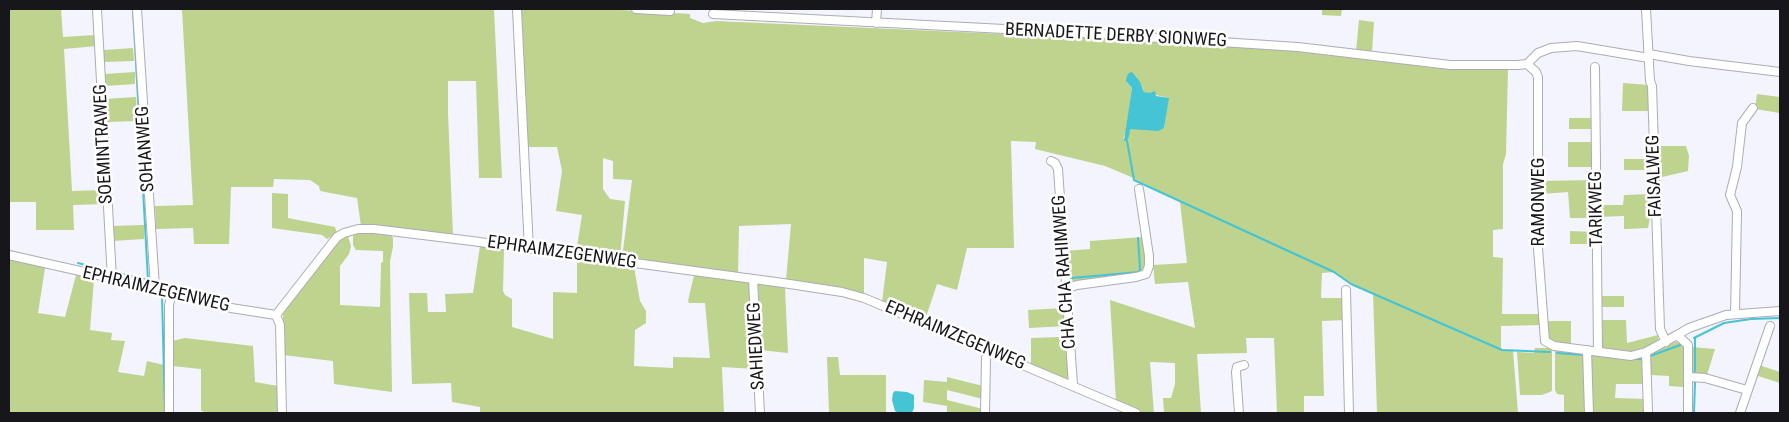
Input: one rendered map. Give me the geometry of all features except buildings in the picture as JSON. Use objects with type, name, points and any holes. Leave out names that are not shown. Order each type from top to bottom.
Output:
[{"type":"street","name":"SOEMINTRAWEG","points":[[97,9],[112,279]]},
{"type":"street","name":"SOHANWEG","points":[[137,9],[155,288]]},
{"type":"street","points":[[636,9],[670,11]]},
{"type":"street","points":[[876,22],[877,9]]},
{"type":"street","name":"FAISALWEG","points":[[1646,9],[1652,86],[1660,329],[1666,342]]},
{"type":"street","points":[[516,10],[529,249]]},
{"type":"street","name":"BERNADETTE DERBY SIONWEG","points":[[713,14],[1082,33],[1298,47],[1450,65],[1527,64]]},
{"type":"street","points":[[1527,64],[1544,50],[1577,46],[1780,72]]},
{"type":"street","name":"RAMONWEG","points":[[1527,64],[1536,72],[1538,77],[1538,248],[1541,266],[1543,337],[1547,344],[1587,350]]},
{"type":"street","name":"TARIKWEG","points":[[1595,66],[1598,351]]},
{"type":"street","points":[[1735,314],[1737,211],[1730,195],[1742,123],[1752,108]]},
{"type":"street","name":"CHA CHA RAHIMWEG","points":[[1051,162],[1055,163],[1058,169],[1073,385]]},
{"type":"street","points":[[1066,289],[1077,285],[1146,274],[1149,266],[1149,256],[1139,189]]},
{"type":"street","name":"EPHRAIMZEGENWEG","points":[[9,255],[155,288],[232,308],[276,316],[337,237],[351,230],[374,229],[753,279],[842,292],[864,298],[1136,413]]},
{"type":"street","name":"SAHIEDWEG","points":[[753,279],[760,413]]},
{"type":"street","points":[[1346,290],[1349,413]]},
{"type":"street","points":[[169,413],[169,306],[172,293]]},
{"type":"street","points":[[1589,413],[1587,350],[1631,356],[1646,352],[1677,335],[1726,315],[1780,311]]},
{"type":"street","points":[[276,316],[280,325],[282,413]]},
{"type":"street","points":[[1740,413],[1770,326]]},
{"type":"street","points":[[1677,335],[1688,345],[1688,413]]},
{"type":"street","points":[[985,413],[986,358],[989,351]]},
{"type":"street","points":[[1646,352],[1648,412]]},
{"type":"street","points":[[1239,413],[1236,372],[1237,367],[1244,365]]},
{"type":"street","points":[[1689,377],[1705,378],[1748,390]]},
{"type":"green space","points":[[9,9],[61,9],[63,37],[96,35],[97,46],[64,49],[72,191],[105,190],[105,204],[73,205],[74,230],[36,230],[36,202],[10,202]]},
{"type":"green space","points":[[182,9],[494,9],[502,178],[479,178],[476,81],[448,81],[453,236],[361,226],[357,198],[320,191],[319,186],[310,180],[274,179],[273,187],[231,187],[229,244],[194,244],[193,228],[156,229],[155,206],[193,205]]},
{"type":"green space","points":[[521,9],[603,9],[690,14],[690,18],[703,23],[716,21],[1136,40],[1293,51],[1453,70],[1508,69],[1506,154],[1503,164],[1503,229],[1493,230],[1493,257],[1503,258],[1502,314],[1541,314],[1541,325],[1501,326],[1501,350],[1513,351],[1518,413],[1377,413],[1373,294],[1351,284],[1334,272],[1322,273],[1321,298],[1345,298],[1345,320],[1322,321],[1324,396],[1304,396],[1304,413],[1277,413],[1274,338],[1246,338],[1247,353],[1197,354],[1201,413],[1164,413],[1163,398],[1171,398],[1175,384],[1175,363],[1150,362],[1154,413],[1143,413],[1116,401],[1110,300],[1195,328],[1188,282],[1155,284],[1153,265],[1187,263],[1180,202],[1129,176],[1105,166],[1035,149],[1036,142],[1011,141],[1014,248],[967,248],[957,290],[937,284],[925,320],[882,302],[887,262],[864,258],[864,295],[833,287],[786,280],[791,224],[739,226],[738,275],[622,258],[632,180],[613,179],[613,161],[603,158],[603,189],[610,199],[625,201],[620,258],[576,253],[582,215],[556,211],[562,171],[557,147],[528,147]],"holes":[[[1126,81],[1142,86],[1144,92],[1168,98],[1164,128],[1129,129],[1129,134],[1123,139],[1126,132],[1132,88]]]},
{"type":"green space","points":[[1322,9],[1342,9],[1341,16],[1322,15]]},
{"type":"green space","points":[[1359,20],[1374,22],[1372,52],[1356,51]]},
{"type":"green space","points":[[133,48],[134,61],[104,62],[104,50]]},
{"type":"green space","points":[[135,72],[135,84],[105,86],[104,74]]},
{"type":"green space","points":[[1623,83],[1649,85],[1650,111],[1622,111]]},
{"type":"green space","points":[[1757,94],[1780,97],[1780,113],[1755,109]]},
{"type":"green space","points":[[136,97],[137,121],[106,122],[104,99]]},
{"type":"green space","points":[[1569,118],[1592,118],[1592,129],[1569,129]]},
{"type":"green space","points":[[1568,142],[1593,142],[1594,167],[1568,167]]},
{"type":"green space","points":[[1656,146],[1686,146],[1689,156],[1688,171],[1658,178]]},
{"type":"green space","points":[[1624,159],[1651,159],[1651,170],[1624,170]]},
{"type":"green space","points":[[1594,180],[1594,218],[1570,218],[1568,192],[1542,194],[1542,181]]},
{"type":"green space","points":[[272,193],[288,194],[288,218],[335,227],[337,233],[327,239],[322,235],[272,228]]},
{"type":"green space","points":[[1653,194],[1654,208],[1651,212],[1648,228],[1624,229],[1624,216],[1599,217],[1599,205],[1623,205],[1624,195]]},
{"type":"green space","points":[[144,225],[144,239],[112,241],[111,226]]},
{"type":"green space","points":[[1570,231],[1595,232],[1596,244],[1570,244]]},
{"type":"green space","points":[[358,232],[390,234],[393,238],[390,261],[392,392],[334,384],[333,361],[283,355],[283,313],[331,248],[342,237],[348,236],[351,246],[349,254],[340,266],[340,305],[380,307],[383,251],[356,250],[353,245],[353,236]]},
{"type":"green space","points":[[1143,237],[1145,265],[1141,272],[1068,285],[1066,251],[1090,249],[1090,241]]},
{"type":"green space","points":[[480,246],[504,249],[503,291],[505,295],[512,299],[512,327],[553,339],[553,292],[577,293],[577,258],[634,267],[640,301],[646,311],[646,323],[635,330],[634,366],[673,368],[673,357],[710,358],[705,303],[689,303],[688,301],[694,275],[749,282],[756,369],[722,367],[724,413],[480,413],[480,407],[452,402],[451,383],[412,384],[409,293],[427,293],[428,312],[446,312],[445,294],[473,293]]},
{"type":"green space","points":[[9,259],[45,268],[38,313],[65,317],[76,275],[94,279],[90,330],[112,333],[111,340],[125,341],[118,372],[144,376],[147,361],[168,366],[168,413],[9,413]]},
{"type":"green space","points":[[758,284],[785,288],[788,353],[760,350]]},
{"type":"green space","points":[[1601,296],[1624,296],[1624,307],[1601,307]]},
{"type":"green space","points":[[1065,308],[1066,326],[1029,328],[1028,310]]},
{"type":"green space","points":[[1600,320],[1626,320],[1627,343],[1658,335],[1658,341],[1656,344],[1633,353],[1602,348]]},
{"type":"green space","points":[[1545,321],[1571,321],[1571,345],[1547,339]]},
{"type":"green space","points":[[1060,337],[1067,341],[1069,374],[1067,379],[1029,364],[1031,362],[1031,338]]},
{"type":"green space","points":[[185,338],[253,346],[255,382],[278,386],[279,413],[204,413],[201,411],[201,369],[172,366],[172,341]]},
{"type":"green space","points":[[1676,342],[1684,346],[1684,387],[1669,386],[1669,376],[1651,375],[1649,353]]},
{"type":"green space","points":[[1691,347],[1715,349],[1707,375],[1692,373]]},
{"type":"green space","points":[[1535,348],[1550,348],[1552,351],[1552,391],[1542,395],[1520,395],[1517,352],[1534,353]]},
{"type":"green space","points":[[1555,351],[1578,352],[1584,357],[1586,412],[1564,412],[1564,395],[1557,394],[1555,390]]},
{"type":"green space","points":[[1592,354],[1644,356],[1647,384],[1616,384],[1615,398],[1647,399],[1647,413],[1591,413],[1590,356]]},
{"type":"green space","points":[[827,357],[838,357],[840,375],[886,375],[886,413],[829,413]]},
{"type":"green space","points":[[1759,365],[1780,372],[1780,383],[1755,375]]},
{"type":"green space","points":[[947,377],[983,386],[983,399],[947,390],[947,400],[983,409],[983,413],[947,413],[947,406],[923,402],[924,380],[947,382]]},
{"type":"water","points":[[1132,72],[1140,82],[1144,92],[1150,93],[1155,91],[1156,96],[1169,98],[1164,128],[1158,131],[1130,129],[1127,141],[1124,141],[1132,88],[1126,81],[1129,73]]},
{"type":"water","points":[[895,391],[914,395],[912,413],[895,411],[892,400]]},
{"type":"waterway","points":[[118,273],[148,280],[133,9]]},
{"type":"waterway","points":[[1127,141],[1134,180],[1334,272],[1351,284],[1502,350],[1550,352]]},
{"type":"waterway","points":[[1072,278],[1139,272],[1138,238]]},
{"type":"waterway","points":[[78,263],[105,270]]},
{"type":"waterway","points":[[160,283],[225,299]]},
{"type":"waterway","points":[[162,296],[165,413]]},
{"type":"waterway","points":[[1694,338],[1724,323],[1751,319],[1780,318]]},
{"type":"waterway","points":[[1695,338],[1695,371]]},
{"type":"waterway","points":[[1650,356],[1683,344]]},
{"type":"waterway","points":[[1557,353],[1584,355]]},
{"type":"waterway","points":[[1633,359],[1642,359]]},
{"type":"waterway","points":[[1694,413],[1695,382]]}]
